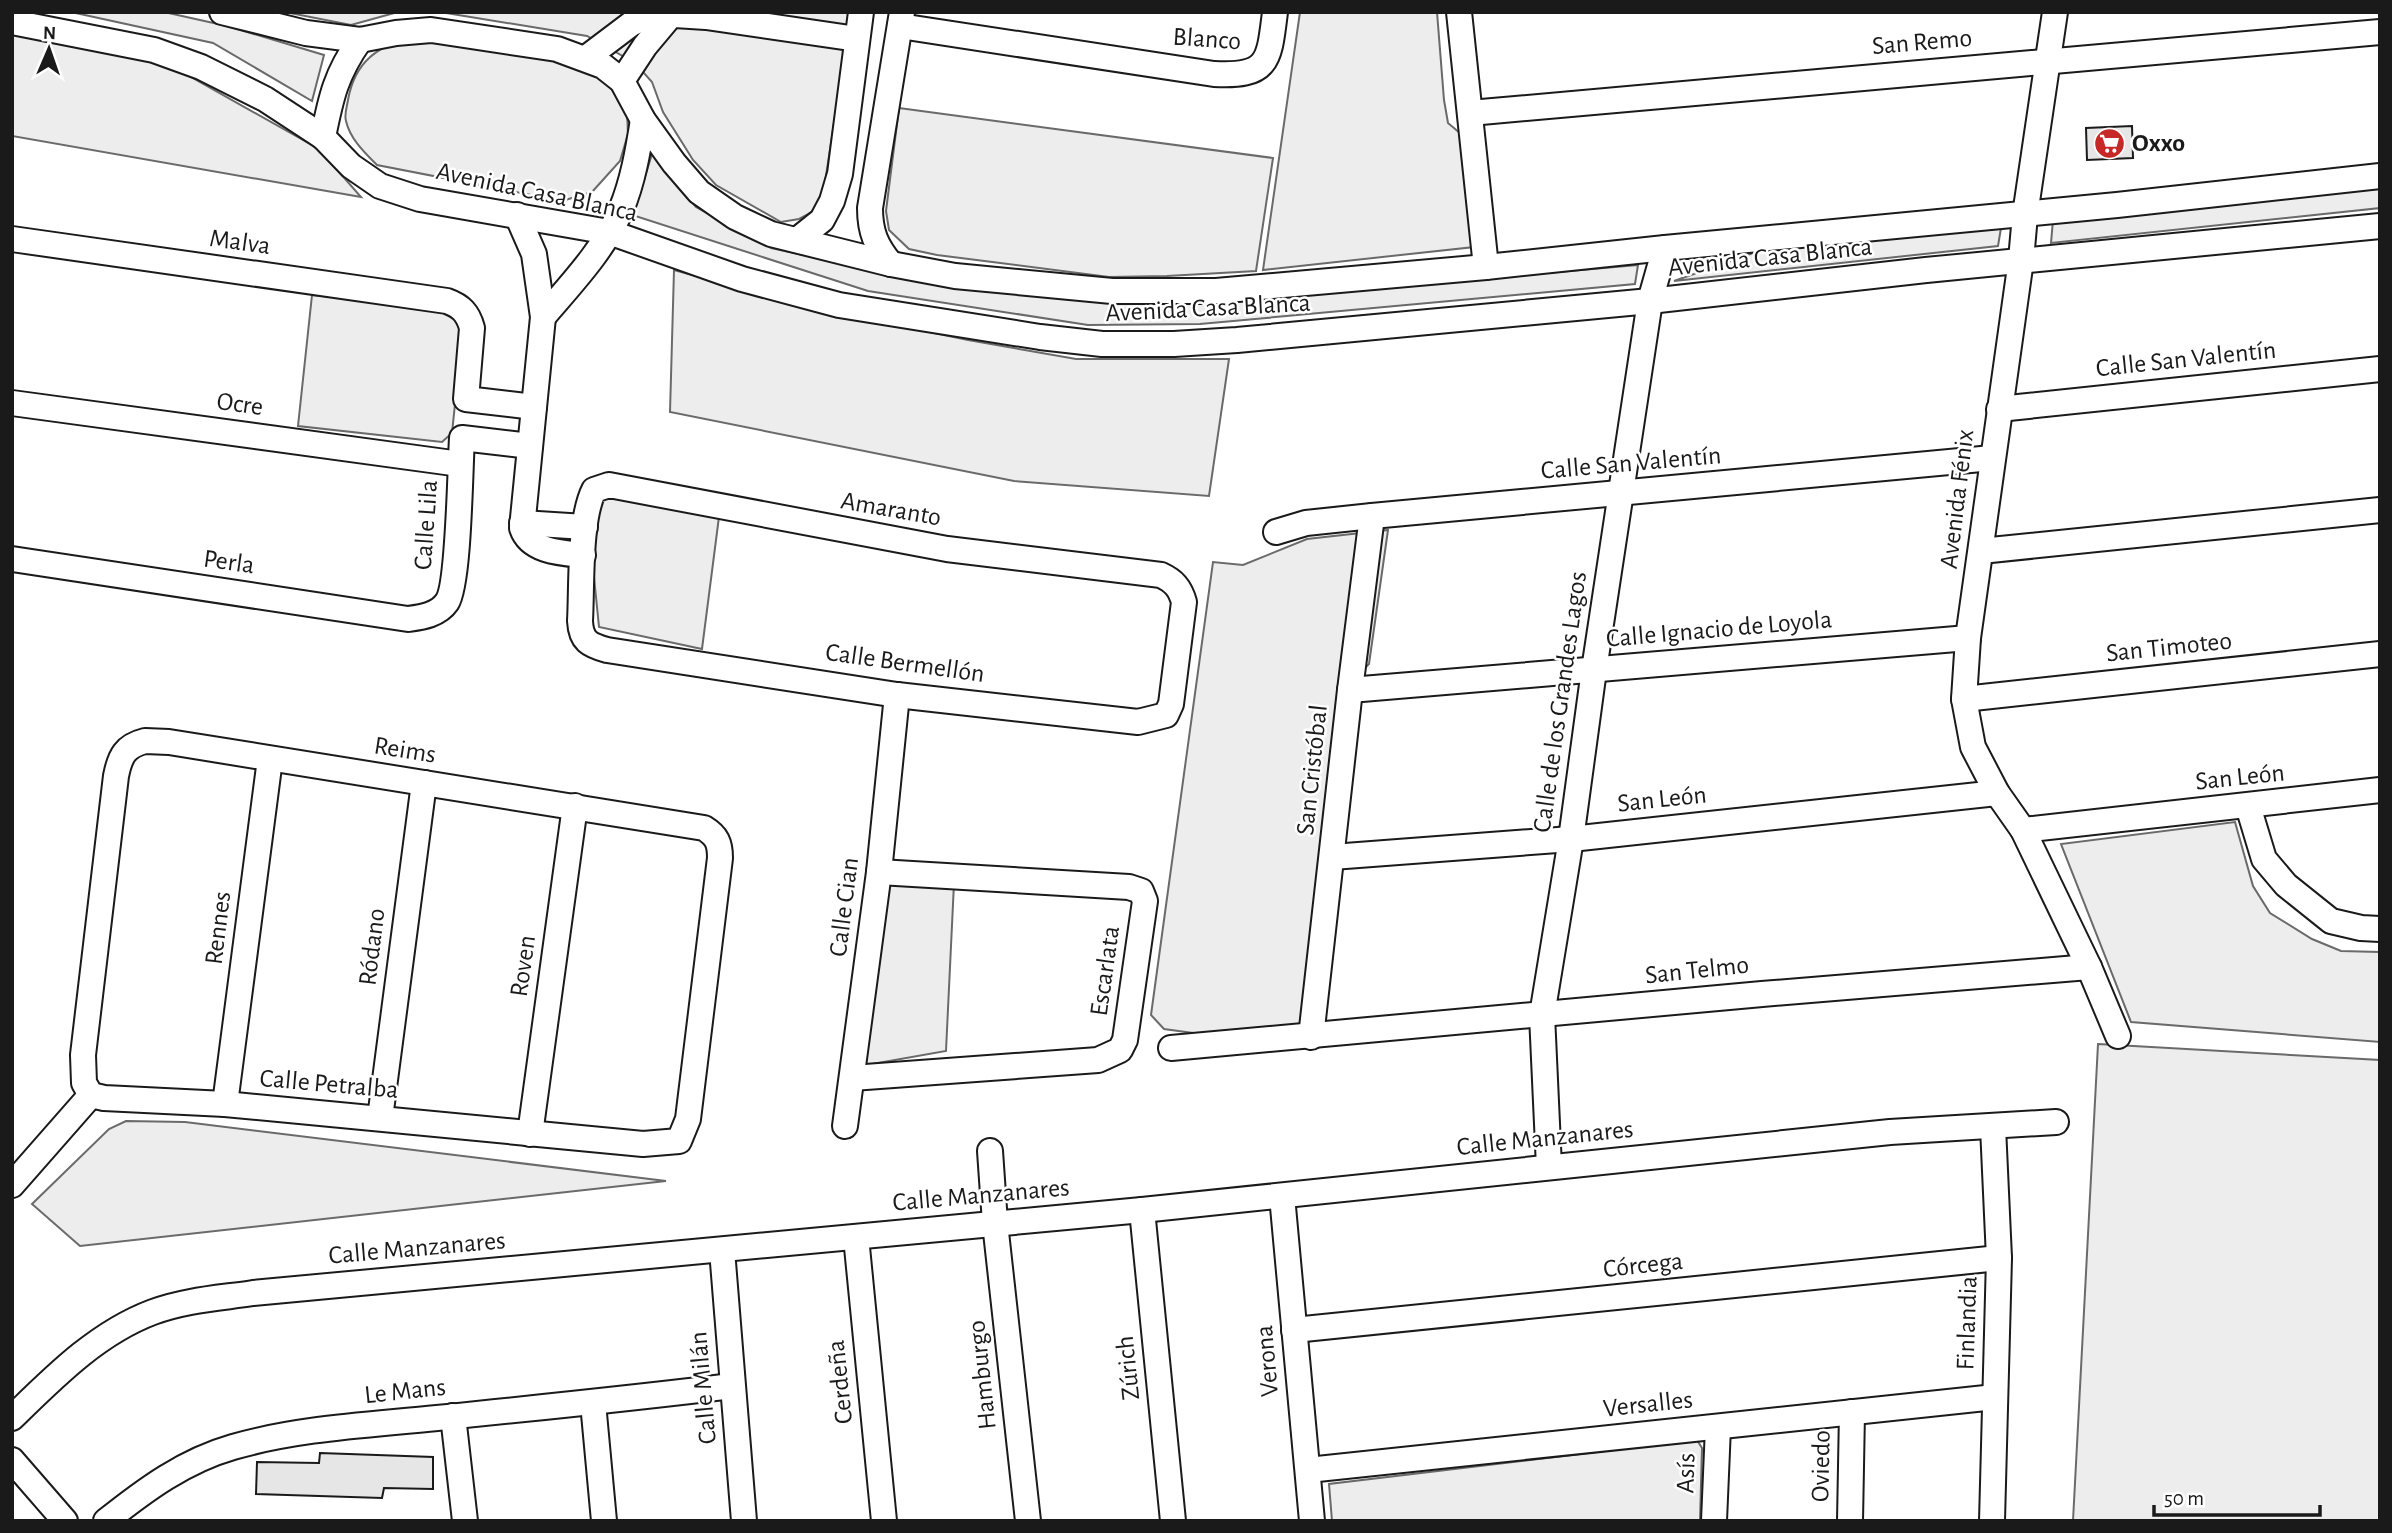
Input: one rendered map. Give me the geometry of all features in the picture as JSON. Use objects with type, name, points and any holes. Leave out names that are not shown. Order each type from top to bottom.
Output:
[{"type":"street","name":"Avenida Casa Blanca","points":[[222,12],[306,33],[360,40],[431,30],[557,49],[603,66],[622,81],[643,120],[699,192],[747,223],[771,234],[891,264],[955,276],[1125,291],[1216,291],[1486,267],[2025,215],[2380,176]]},
{"type":"street","points":[[797,240],[822,220],[832,201],[840,173],[861,12]]},
{"type":"street","name":"Blanco","points":[[901,19],[925,30],[1234,76],[1250,73],[1264,63],[1270,50],[1275,12]]},
{"type":"street","points":[[1459,12],[1486,267]]},
{"type":"street","name":"Avenida Fénix","points":[[2055,12],[1968,638],[1964,699],[1973,747],[1997,793],[2023,830],[2089,967],[2118,1036]]},
{"type":"street","points":[[586,58],[631,24],[646,17],[671,15],[706,17],[858,39]]},
{"type":"street","points":[[622,81],[645,46],[671,15]]},
{"type":"street","points":[[891,264],[879,251],[870,225],[870,208],[901,19]]},
{"type":"street","name":"Avenida Casa Blanca","points":[[12,22],[154,50],[201,67],[265,99],[323,137],[351,166],[380,186],[420,199],[609,232],[742,279],[839,305],[1040,337],[1102,344],[1174,344],[1237,340],[1650,301],[2021,260],[2380,226]]},
{"type":"street","name":"San Remo","points":[[1470,113],[2380,32]]},
{"type":"street","points":[[323,137],[329,105],[342,65],[360,40]]},
{"type":"street","points":[[850,93],[888,98]]},
{"type":"street","points":[[543,317],[578,276],[620,213],[631,181],[643,120]]},
{"type":"street","points":[[840,173],[876,179]]},
{"type":"street","points":[[517,215],[534,254],[543,317],[522,523],[524,534],[535,544],[553,551],[583,555]]},
{"type":"street","name":"Malva","points":[[12,239],[433,298],[460,306],[470,319],[472,328],[466,399],[534,407]]},
{"type":"street","name":"Calle de los Grandes Lagos","points":[[1549,1167],[1542,1015],[1571,839],[1650,301],[1665,248]]},
{"type":"street","name":"Calle San Valentín","points":[[1999,409],[2380,369]]},
{"type":"street","name":"Ocre","points":[[12,402],[460,464]]},
{"type":"street","name":"Calle Lila","points":[[437,612],[448,601],[454,577],[462,438],[530,446]]},
{"type":"street","name":"Calle San Valentín","points":[[1276,532],[1306,523],[1372,516],[1992,458]]},
{"type":"street","name":"Calle Bermellón","points":[[600,486],[594,489],[591,496],[585,527],[581,632],[585,642],[607,650],[897,695],[1138,722],[1166,715],[1171,704],[1184,602],[1181,592],[1172,581]]},
{"type":"street","name":"Amaranto","points":[[600,486],[618,486],[947,549],[1153,574],[1172,581]]},
{"type":"street","points":[[1981,551],[2380,510]]},
{"type":"street","name":"San Cristóbal","points":[[1311,1037],[1372,516]]},
{"type":"street","points":[[522,523],[585,527]]},
{"type":"street","name":"Perla","points":[[12,559],[408,619],[437,612]]},
{"type":"street","name":"Calle Ignacio de Loyola","points":[[1350,690],[1968,638]]},
{"type":"street","name":"San Timoteo","points":[[1964,699],[2380,654]]},
{"type":"street","name":"Calle Cian","points":[[845,1126],[879,872],[897,695]]},
{"type":"street","name":"Reims","points":[[91,1095],[84,1083],[83,1055],[116,776],[126,749],[134,744],[157,741],[575,806],[704,828],[715,834],[720,845],[688,1119],[679,1141]]},
{"type":"street","name":"Rennes","points":[[225,1104],[270,759]]},
{"type":"street","name":"Ródano","points":[[380,1118],[424,783]]},
{"type":"street","name":"San León","points":[[2023,830],[2380,790]]},
{"type":"street","name":"San León","points":[[1332,857],[1571,839],[1997,793]]},
{"type":"street","name":"Roven","points":[[530,1134],[575,806]]},
{"type":"street","points":[[2248,806],[2264,859],[2286,885],[2330,921],[2380,929]]},
{"type":"street","name":"Escarlata","points":[[852,1078],[1098,1060],[1120,1050],[1125,1040],[1145,901],[1141,891],[1129,887],[879,872]]},
{"type":"street","name":"San Telmo","points":[[1171,1048],[2089,967]]},
{"type":"street","points":[[12,1185],[91,1095]]},
{"type":"street","name":"Calle Petralba","points":[[91,1095],[104,1098],[225,1104],[643,1144],[679,1141]]},
{"type":"street","name":"Calle Manzanares","points":[[12,1418],[62,1369],[94,1344],[141,1317],[180,1304],[253,1293],[1142,1210],[1890,1132],[2056,1122]]},
{"type":"street","name":"Finlandia","points":[[1992,1521],[1999,1258],[1993,1127]]},
{"type":"street","name":"Hamburgo","points":[[990,1151],[995,1223],[1028,1521]]},
{"type":"street","name":"Verona","points":[[1282,1196],[1312,1521]]},
{"type":"street","name":"Zúrich","points":[[1142,1210],[1173,1521]]},
{"type":"street","name":"Cerdeña","points":[[856,1237],[884,1521]]},
{"type":"street","name":"Calle Milán","points":[[722,1250],[744,1521]]},
{"type":"street","name":"Córcega","points":[[1294,1330],[1999,1258]]},
{"type":"street","name":"Le Mans","points":[[106,1521],[168,1474],[232,1447],[334,1428],[593,1403],[732,1386]]},
{"type":"street","name":"Versalles","points":[[1308,1471],[1995,1397]]},
{"type":"street","points":[[593,1403],[604,1521]]},
{"type":"street","name":"Oviedo","points":[[1850,1521],[1852,1412]]},
{"type":"street","points":[[453,1416],[465,1521]]},
{"type":"street","name":"Asís","points":[[1714,1521],[1718,1427]]},
{"type":"street","points":[[12,1460],[65,1521]]},
{"type":"shaded area","points":[[71,12],[164,12],[227,26],[324,55],[312,101],[213,43]]},
{"type":"shaded area","points":[[285,12],[398,12],[351,25]]},
{"type":"shaded area","points":[[440,12],[851,12],[824,189],[818,209],[799,219],[781,222],[716,185],[693,160],[663,112],[652,82],[635,63],[587,36]]},
{"type":"shaded area","points":[[1300,12],[1437,12],[1448,123],[1467,139],[1474,247],[1263,270]]},
{"type":"shaded area","points":[[12,32],[166,63],[319,149],[361,197],[12,136]]},
{"type":"shaded area","points":[[412,34],[582,65],[612,85],[627,113],[628,134],[620,161],[592,192],[562,201],[377,165],[351,134],[345,119],[351,86],[362,65],[370,57]]},
{"type":"shaded area","points":[[899,108],[1273,158],[1256,271],[1109,277],[909,249],[889,230],[886,211]]},
{"type":"shaded area","points":[[652,154],[696,207],[771,248],[914,279],[1252,299],[1638,265],[1635,284],[1200,324],[1088,325],[868,291],[626,213],[640,193]]},
{"type":"shaded area","points":[[2380,188],[2380,208],[2051,243],[2053,220]]},
{"type":"shaded area","points":[[2001,228],[1998,246],[1674,281],[1759,251]]},
{"type":"shaded area","points":[[674,270],[809,307],[1076,359],[1229,359],[1209,496],[1014,481],[670,412]]},
{"type":"shaded area","points":[[312,295],[443,308],[463,327],[452,433],[442,442],[298,426]]},
{"type":"shaded area","points":[[612,488],[720,509],[702,649],[599,627],[592,557],[595,503]]},
{"type":"shaded area","points":[[1388,530],[1369,664],[1342,690],[1324,1008],[1295,1030],[1230,1038],[1164,1029],[1151,1015],[1213,562],[1243,565],[1307,539]]},
{"type":"shaded area","points":[[2235,822],[2253,886],[2270,913],[2312,939],[2341,951],[2380,952],[2380,1042],[2131,1022],[2061,844]]},
{"type":"shaded area","points":[[886,878],[954,883],[946,1051],[861,1066]]},
{"type":"shaded area","points":[[2098,1044],[2380,1060],[2380,1521],[2073,1521]]},
{"type":"shaded area","points":[[126,1121],[185,1122],[666,1181],[80,1246],[32,1204],[109,1129]]},
{"type":"shaded area","points":[[1697,1440],[1702,1448],[1700,1521],[1332,1521],[1329,1484]]},
{"type":"building","name":"Oxxo","points":[[2132,126],[2133,158],[2087,160],[2086,128]]},
{"type":"building","points":[[320,1453],[433,1457],[433,1489],[384,1488],[382,1498],[256,1494],[257,1462],[319,1463]]},
{"type":"place","name":"Oxxo","points":[[2109,143]]}]
